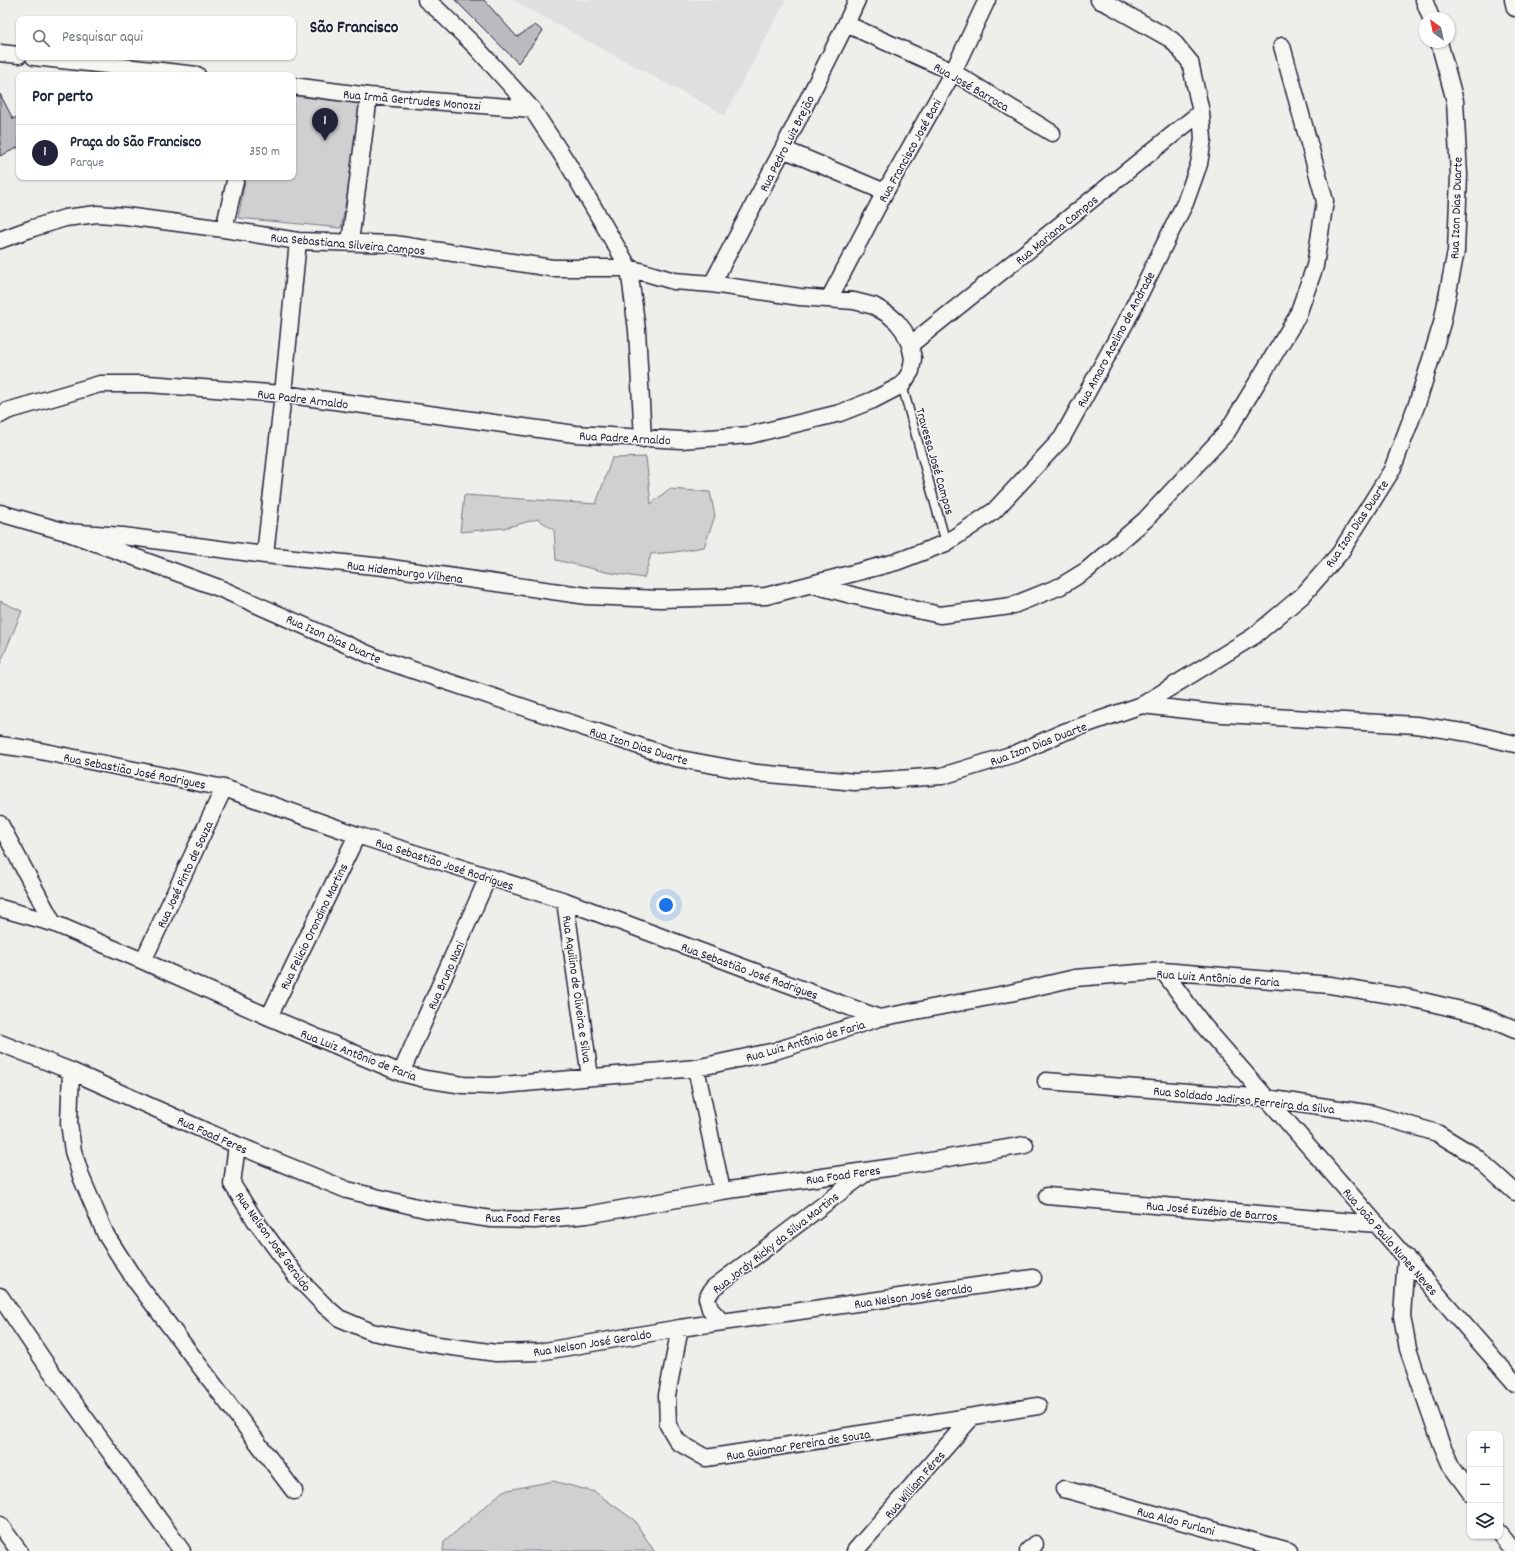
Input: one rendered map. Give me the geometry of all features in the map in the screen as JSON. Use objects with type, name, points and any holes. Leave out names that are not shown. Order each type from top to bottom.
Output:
[{"type":"street","points":[[426,0],[475,46],[532,109],[568,164],[629,268],[637,330],[643,439]]},
{"type":"street","name":"Rua Pedro Luiz Brejão","points":[[712,284],[783,149],[857,0]]},
{"type":"street","name":"Rua Francisco José Bani","points":[[829,299],[885,192],[953,72],[987,0]]},
{"type":"street","name":"Rua Amaro Acelino de Andrade","points":[[813,585],[896,562],[946,542],[994,511],[1062,438],[1127,320],[1185,204],[1199,164],[1203,140],[1201,112],[1190,62],[1172,40],[1110,4],[1099,0]]},
{"type":"street","points":[[1424,0],[1429,12]]},
{"type":"street","points":[[1513,0],[1515,8]]},
{"type":"street","name":"Rua José Barroca","points":[[846,24],[953,72],[1052,132]]},
{"type":"street","points":[[813,585],[940,615],[1011,606],[1061,586],[1087,570],[1145,520],[1227,432],[1297,317],[1315,266],[1325,201],[1282,46]]},
{"type":"street","name":"Rua Izon Dias Duarte","points":[[66,532],[219,588],[378,658],[675,758],[757,773],[855,782],[942,776],[1017,753],[1064,732],[1142,705],[1254,636],[1303,595],[1340,553],[1392,470],[1418,401],[1442,323],[1456,251],[1460,176],[1454,101],[1441,48]]},
{"type":"street","points":[[0,53],[16,55]]},
{"type":"street","points":[[61,60],[170,72]]},
{"type":"street","name":"Rua Irmã Gertrudes Monozzi","points":[[296,86],[369,96],[532,109]]},
{"type":"street","points":[[350,242],[369,96]]},
{"type":"street","name":"Rua Mariana Campos","points":[[910,345],[1201,112]]},
{"type":"street","points":[[783,149],[885,192]]},
{"type":"street","points":[[224,229],[235,180]]},
{"type":"street","name":"Rua Sebastiana Silveira Campos","points":[[0,240],[65,218],[97,214],[125,216],[298,240],[394,244],[552,268],[629,268]]},
{"type":"street","points":[[265,555],[298,240]]},
{"type":"street","points":[[629,268],[674,281],[712,284],[800,297],[854,301],[874,306],[897,322],[904,331],[910,345],[913,358],[911,371],[902,385]]},
{"type":"street","name":"Rua Padre Arnaldo","points":[[0,415],[48,398],[100,384],[148,384],[283,394],[575,434],[681,440],[750,435],[840,413],[873,400],[902,385]]},
{"type":"street","name":"Rua Hidemburgo Vilhena","points":[[0,513],[66,532],[123,536],[265,555],[384,567],[587,596],[660,599],[766,596],[813,585]]},
{"type":"street","points":[[1142,705],[1230,715],[1416,725],[1469,733],[1515,744]]},
{"type":"street","name":"Rua Sebastião José Rodrigues","points":[[0,745],[34,750],[224,788],[357,835],[565,901],[879,1018]]},
{"type":"street","name":"Rua José Pinto de Souza","points":[[143,960],[224,788]]},
{"type":"street","points":[[0,824],[53,924]]},
{"type":"street","name":"Rua Felicio Orondino Martins","points":[[268,1017],[357,835]]},
{"type":"street","name":"Rua Bruno Nani","points":[[401,1073],[488,877]]},
{"type":"street","name":"Rua Aquilino de Oliveira e Silva","points":[[565,901],[590,1077]]},
{"type":"street","name":"Rua Luiz Antônio de Faria","points":[[0,908],[53,924],[143,960],[268,1017],[401,1073],[425,1079],[491,1086],[696,1068],[775,1051],[879,1018],[1010,993],[1075,978],[1163,971],[1330,985],[1410,998],[1478,1014],[1515,1030]]},
{"type":"street","name":"Rua João Paulo Nunes Neves","points":[[1163,971],[1202,1025],[1515,1383]]},
{"type":"street","name":"Rua Foad Feres","points":[[0,1043],[71,1071],[236,1145],[348,1190],[424,1209],[491,1219],[535,1220],[588,1215],[722,1191],[869,1170],[1025,1145]]},
{"type":"street","points":[[696,1068],[722,1191]]},
{"type":"street","points":[[71,1071],[69,1123],[73,1151],[82,1179],[106,1236],[135,1280],[294,1491]]},
{"type":"street","name":"Rua Soldado Jadirso Ferreira da Silva","points":[[1046,1081],[1266,1098],[1373,1114],[1437,1133],[1474,1156],[1515,1192]]},
{"type":"street","name":"Rua Nelson José Geraldo","points":[[236,1145],[232,1184],[255,1220],[297,1277],[324,1306],[339,1318],[372,1332],[438,1345],[496,1353],[539,1352],[680,1328],[1033,1278]]},
{"type":"street","name":"Rua Jordy Ricky da Silva Martins","points":[[722,1322],[710,1310],[706,1298],[713,1288],[869,1170]]},
{"type":"street","name":"Rua José Euzébio de Barros","points":[[1047,1196],[1377,1224]]},
{"type":"street","points":[[1406,1258],[1402,1316],[1408,1349],[1439,1438],[1451,1466],[1467,1488]]},
{"type":"street","points":[[0,1296],[48,1367],[182,1551]]},
{"type":"street","name":"Rua Guiomar Pereira de Souza","points":[[680,1328],[667,1395],[668,1425],[678,1442],[706,1458],[1038,1406]]},
{"type":"street","name":"Rua William Féres","points":[[855,1551],[972,1417]]},
{"type":"street","name":"Rua Aldo Furlani","points":[[1064,1489],[1289,1551]]},
{"type":"street","points":[[0,1525],[19,1551]]},
{"type":"street","points":[[1503,1537],[1514,1551]]},
{"type":"lane","name":"Travessa José Campos","points":[[902,385],[946,542]]},
{"type":"shaded area","points":[[512,0],[786,0],[725,115]]},
{"type":"shaded area","points":[[296,96],[364,104],[341,228],[238,218],[245,180],[296,180]]},
{"type":"shaded area","points":[[646,457],[651,504],[669,489],[710,492],[715,516],[704,547],[651,554],[644,578],[606,572],[556,560],[554,530],[538,519],[504,528],[460,532],[464,495],[596,504],[612,458]]},
{"type":"shaded area","points":[[0,601],[22,611],[0,664]]},
{"type":"shaded area","points":[[553,1481],[595,1492],[634,1520],[654,1551],[443,1551],[444,1542],[503,1491]]},
{"type":"building","points":[[455,0],[484,0],[517,37],[535,25],[543,31],[518,63]]},
{"type":"building","points":[[0,94],[13,119],[16,118],[16,148],[0,156]]},
{"type":"place","name":"Praça do São Francisco","points":[[325,141]]},
{"type":"district","name":"São Francisco","points":[[354,26]]}]
